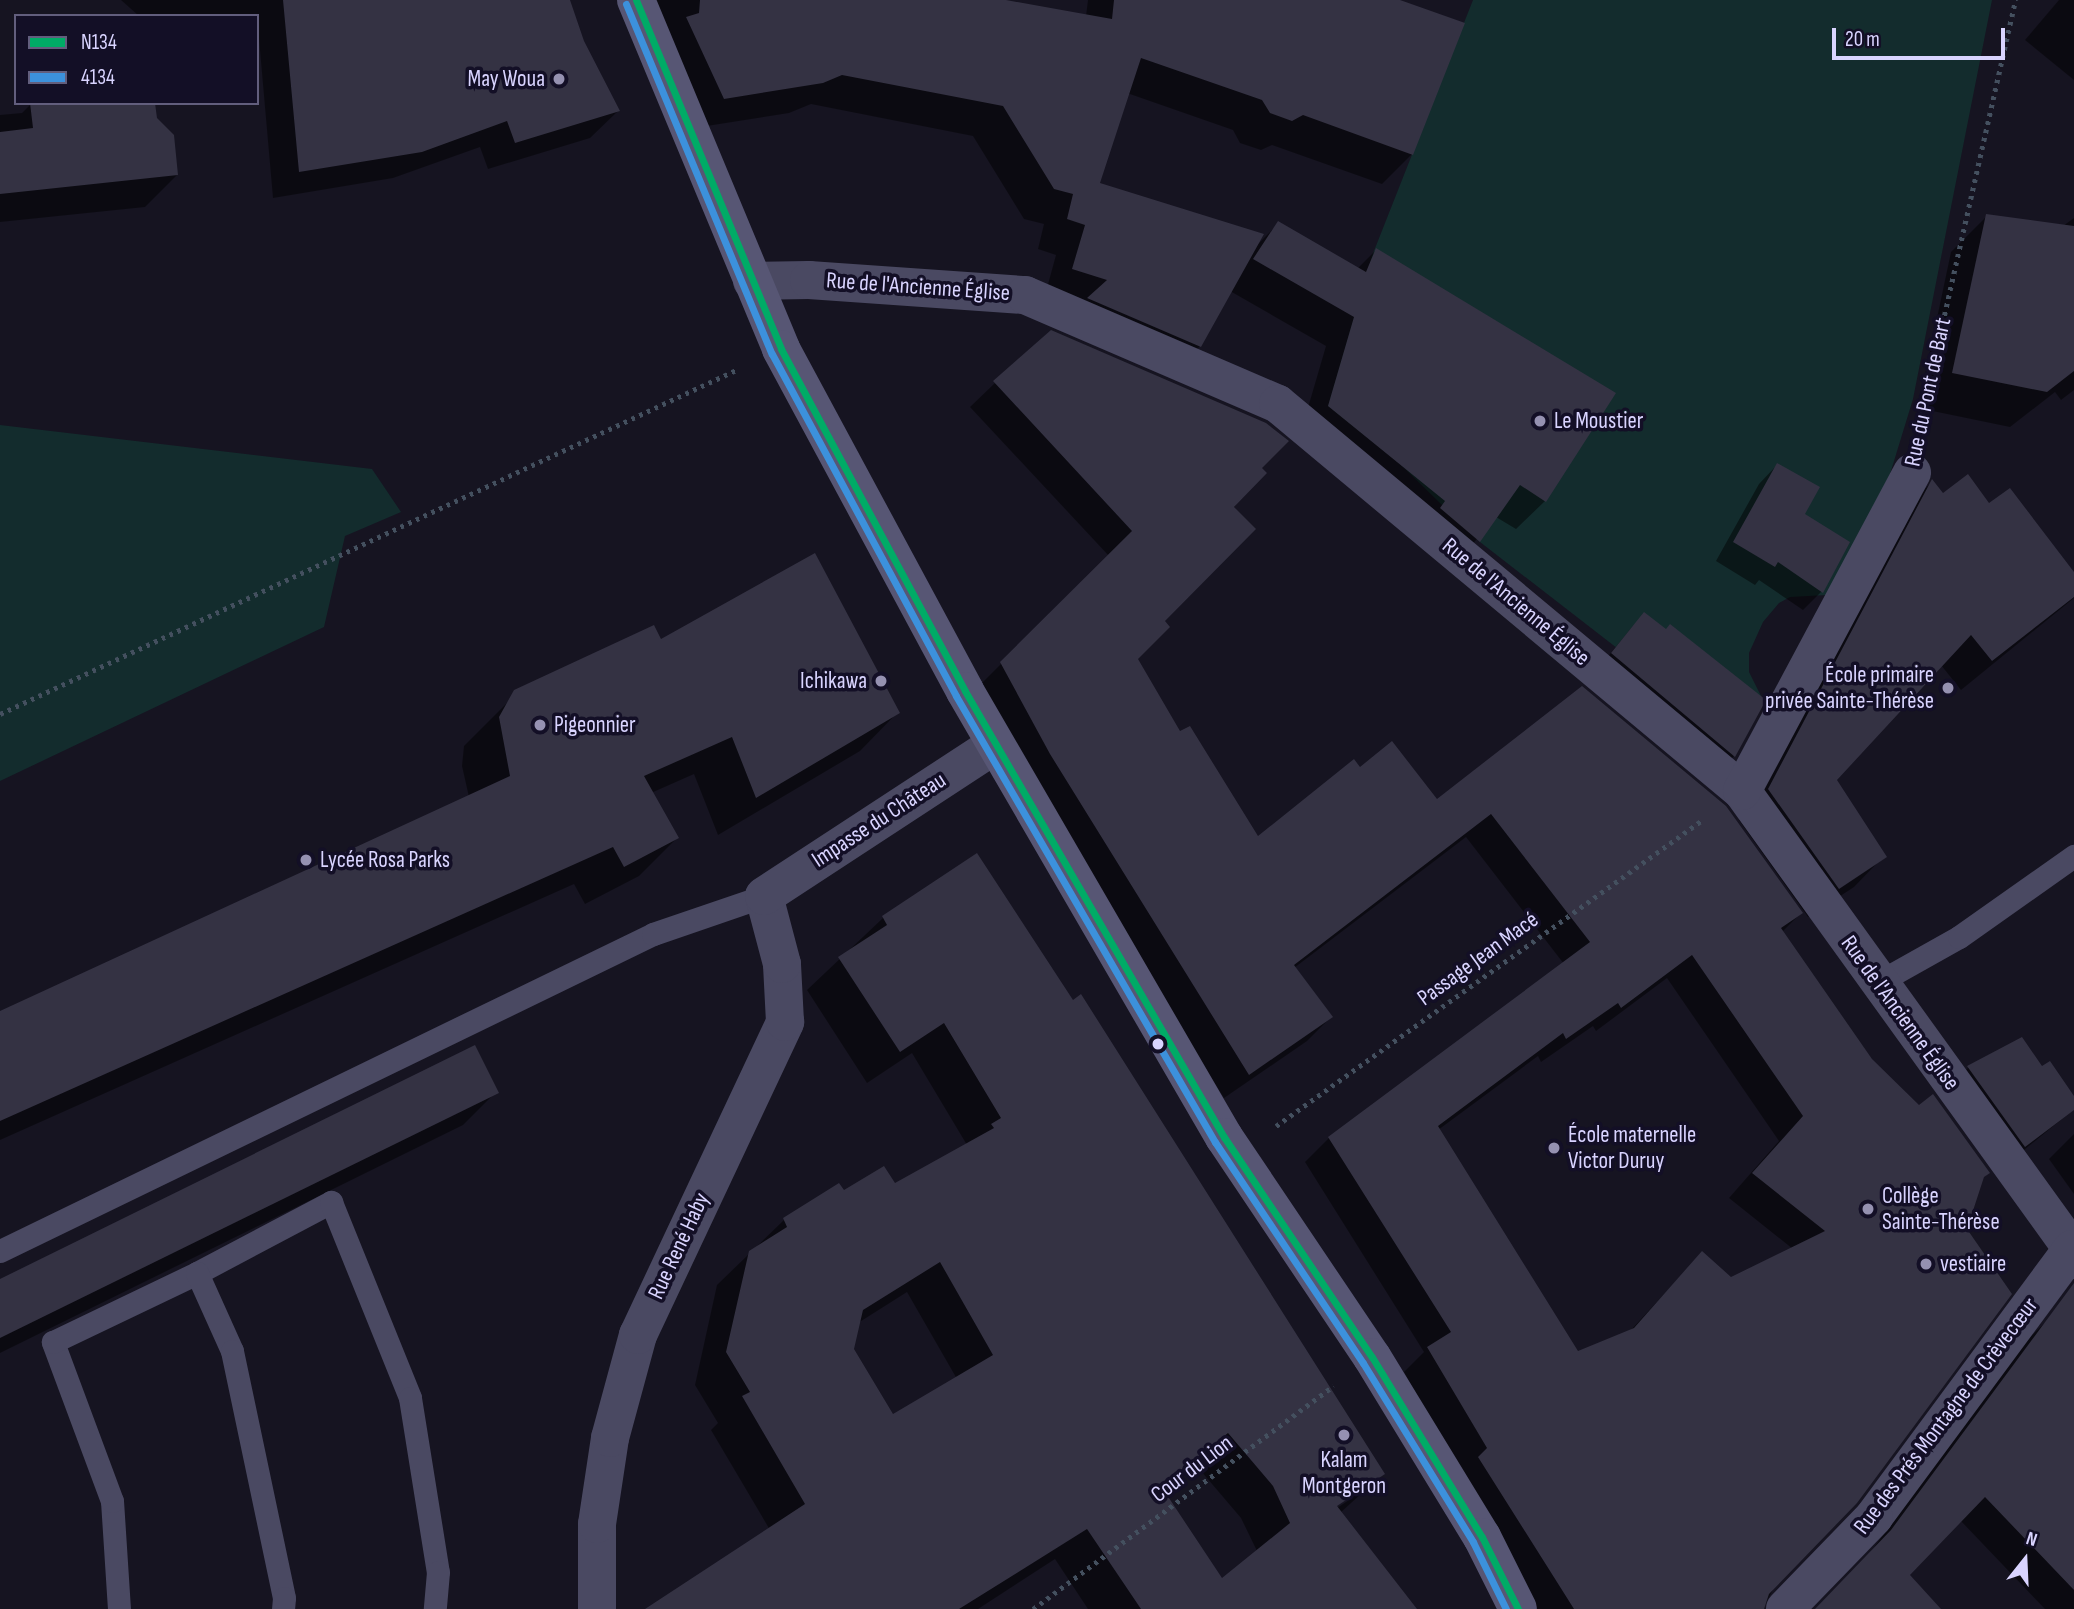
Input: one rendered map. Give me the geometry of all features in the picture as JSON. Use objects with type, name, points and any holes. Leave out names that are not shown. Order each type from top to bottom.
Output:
[{"type":"main road","points":[[636,0],[781,349],[995,744],[1236,1156],[1372,1357],[1482,1537],[1518,1609]]},
{"type":"street","name":"Rue de l'Ancienne Église","points":[[752,282],[808,279],[1025,295],[1278,404],[1742,791],[1877,982],[2072,1249]]},
{"type":"street","name":"Rue du Pont de Bart","points":[[1742,791],[1912,472]]},
{"type":"street","name":"Impasse du Château","points":[[764,896],[995,744]]},
{"type":"street","name":"Rue René Haby","points":[[597,1609],[597,1524],[610,1438],[638,1335],[785,1022],[782,964],[764,896]]},
{"type":"street","name":"Rue des Prés Montagne de Crèvecœur","points":[[1785,1609],[1874,1517],[2072,1249]]},
{"type":"lane","points":[[1877,982],[1959,937],[2074,856]]},
{"type":"lane","points":[[0,1251],[653,934],[764,896]]},
{"type":"lane","points":[[119,1609],[112,1501],[54,1342],[197,1273],[331,1202],[410,1398],[438,1572],[435,1609]]},
{"type":"lane","points":[[197,1273],[232,1352],[285,1598],[283,1609]]},
{"type":"path","name":"Rue du Pont de Bart","points":[[1912,472],[1923,406],[2015,0]]},
{"type":"path","points":[[0,714],[781,349]]},
{"type":"path","name":"Passage Jean Macé","points":[[1236,1156],[1742,791]]},
{"type":"path","name":"Cour du Lion","points":[[1033,1609],[1372,1357]]},
{"type":"green space","points":[[1473,0],[1992,0],[1913,399],[1879,510],[1827,595],[1790,597],[1779,603],[1763,622],[1749,653],[1749,672],[1761,696],[1733,738],[1480,542],[1400,464],[1328,406],[1372,256]]},
{"type":"green space","points":[[0,425],[372,469],[401,512],[345,536],[324,627],[0,781]]},
{"type":"building","points":[[283,0],[570,0],[584,41],[620,111],[515,143],[507,121],[422,152],[299,172]]},
{"type":"building","points":[[700,0],[1006,0],[1112,19],[1114,0],[1400,0],[1465,23],[1413,155],[1303,115],[1292,121],[1270,113],[1262,100],[1141,58],[1100,183],[1264,234],[1201,347],[1087,298],[1107,280],[1072,269],[1085,225],[1067,219],[1073,194],[1054,189],[1003,106],[842,75],[823,83],[724,99],[686,17],[699,13]]},
{"type":"building","points":[[30,105],[155,105],[157,118],[174,135],[178,175],[0,194],[0,132],[33,128]]},
{"type":"building","points":[[1986,214],[2074,226],[2074,371],[2047,392],[1952,373]]},
{"type":"building","points":[[1278,221],[1366,272],[1376,248],[1616,393],[1546,502],[1520,485],[1480,542],[1440,508],[1445,501],[1328,406],[1354,317],[1253,259]]},
{"type":"building","points":[[1051,330],[1266,423],[1289,441],[1262,468],[1267,473],[1234,507],[1256,529],[1165,621],[1170,627],[1138,659],[1180,731],[1190,726],[1258,836],[1354,759],[1360,767],[1392,741],[1437,799],[1582,686],[1726,806],[1803,913],[1781,928],[1872,1059],[1919,1105],[1933,1094],[1990,1173],[1984,1177],[1967,1229],[2012,1294],[1857,1503],[1769,1594],[1764,1609],[1574,1609],[1478,1457],[1487,1448],[1427,1347],[1451,1332],[1328,1137],[1590,942],[1491,814],[1294,965],[1333,1017],[1249,1075],[1050,754],[1000,662],[1132,531],[993,381]],"holes":[[[1692,955],[1803,1116],[1752,1173],[1825,1231],[1731,1277],[1702,1251],[1634,1328],[1578,1351],[1438,1126],[1563,1033],[1566,1039],[1618,1003],[1621,1008]]]},
{"type":"building","points":[[1777,463],[1820,487],[1805,514],[1850,542],[1823,593],[1778,562],[1775,567],[1733,542]]},
{"type":"building","points":[[1968,474],[1989,503],[2010,488],[2074,572],[2074,597],[1992,661],[1971,635],[1837,780],[1887,857],[1839,889],[1768,789],[1932,479],[1943,493]]},
{"type":"building","points":[[815,553],[900,713],[756,798],[732,737],[644,776],[679,838],[624,867],[613,847],[0,1121],[0,1011],[510,776],[499,717],[514,690],[654,625],[661,639]]},
{"type":"building","points":[[1644,612],[1666,629],[1670,624],[1766,700],[1735,757],[1611,653]]},
{"type":"building","points":[[977,853],[1073,1000],[1081,994],[1385,1474],[1337,1506],[1417,1609],[1141,1609],[1087,1529],[959,1609],[645,1609],[805,1504],[742,1396],[750,1392],[726,1352],[749,1251],[787,1227],[783,1218],[839,1183],[844,1190],[884,1166],[895,1183],[994,1128],[991,1124],[1001,1118],[944,1023],[900,1052],[838,957],[887,925],[882,916]],"holes":[[[940,1262],[993,1355],[893,1414],[854,1349],[863,1310]],[[1228,1433],[1273,1486],[1290,1523],[1222,1578],[1161,1486]]]},
{"type":"building","points":[[2022,1037],[2042,1066],[2050,1061],[2074,1096],[2074,1110],[2025,1147],[1967,1066]]},
{"type":"building","points":[[475,1045],[499,1093],[0,1338],[0,1279]]},
{"type":"building","points":[[2074,1283],[2074,1590],[1985,1497],[1910,1575],[1941,1609],[1815,1609],[1891,1530]]},
{"type":"transit line","name":"N134","points":[[636,0],[781,349],[965,691],[1224,1137],[1372,1357],[1482,1537],[1518,1609]]},
{"type":"transit line","name":"4134","points":[[626,4],[772,354],[956,696],[1215,1142],[1363,1363],[1473,1542],[1506,1609]]},
{"type":"place","name":"May Woua","points":[[559,79]]},
{"type":"place","name":"Le Moustier","points":[[1540,421]]},
{"type":"place","name":"Ichikawa","points":[[881,681]]},
{"type":"place","name":"École primaire privée Sainte-Thérèse","points":[[1948,688]]},
{"type":"place","name":"Pigeonnier","points":[[540,725]]},
{"type":"place","name":"Lycée Rosa Parks","points":[[306,860]]},
{"type":"place","name":"École maternelle Victor Duruy","points":[[1554,1148]]},
{"type":"place","name":"Collège Sainte-Thérèse","points":[[1868,1209]]},
{"type":"place","name":"vestiaire","points":[[1926,1264]]},
{"type":"place","name":"Kalam Montgeron","points":[[1344,1435]]}]
